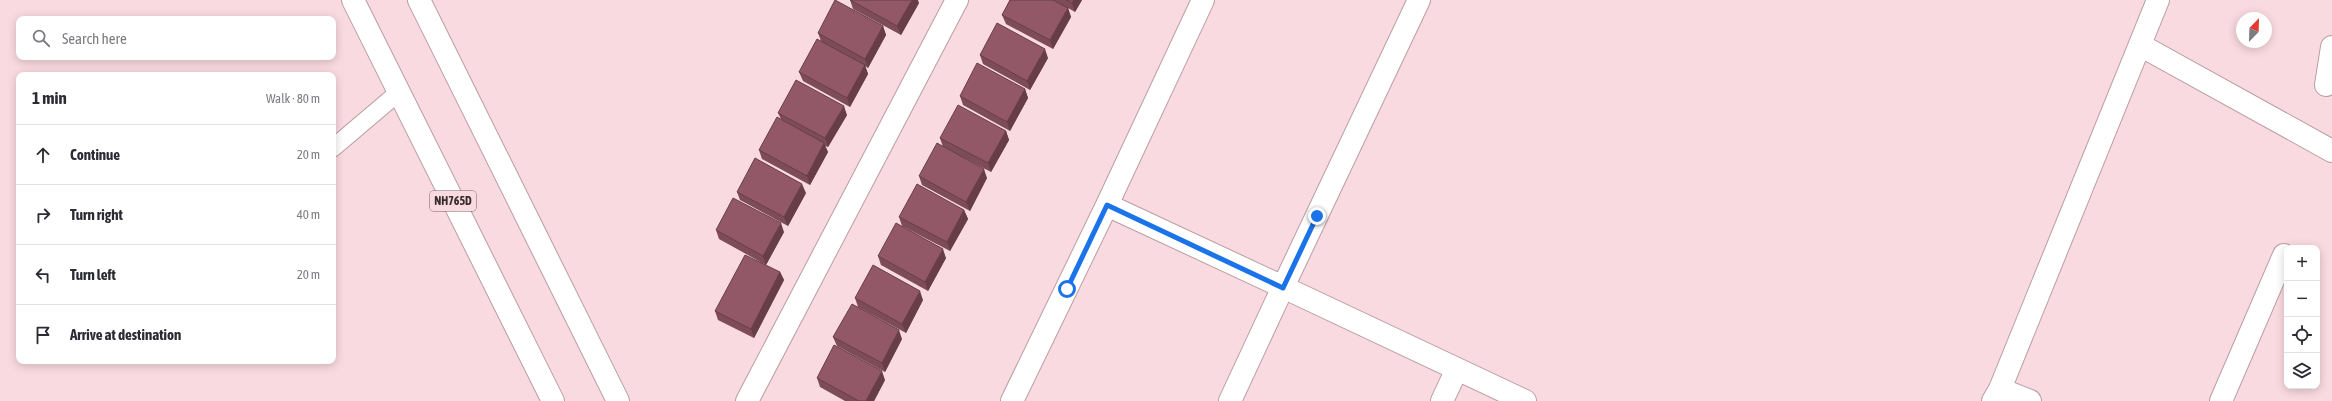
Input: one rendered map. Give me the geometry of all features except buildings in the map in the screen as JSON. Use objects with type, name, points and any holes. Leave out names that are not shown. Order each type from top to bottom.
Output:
[{"type":"main road","name":"NH765D","points":[[353,0],[553,401]]},
{"type":"main road","points":[[419,0],[618,401]]},
{"type":"main road","points":[[747,401],[957,0]]},
{"type":"main road","points":[[1012,401],[1107,205],[1203,0]]},
{"type":"main road","points":[[1230,401],[1419,0]]},
{"type":"main road","points":[[2030,401],[1996,395],[2158,0]]},
{"type":"main road","points":[[2140,44],[2332,151]]},
{"type":"main road","points":[[2326,85],[2332,47]]},
{"type":"main road","points":[[1107,205],[1525,401]]},
{"type":"main road","points":[[2221,401],[2284,255]]},
{"type":"main road","points":[[1442,401],[1457,369]]},
{"type":"lane","points":[[336,145],[399,92]]},
{"type":"route","points":[[1067,289],[1107,205],[1283,288],[1317,216]]}]
